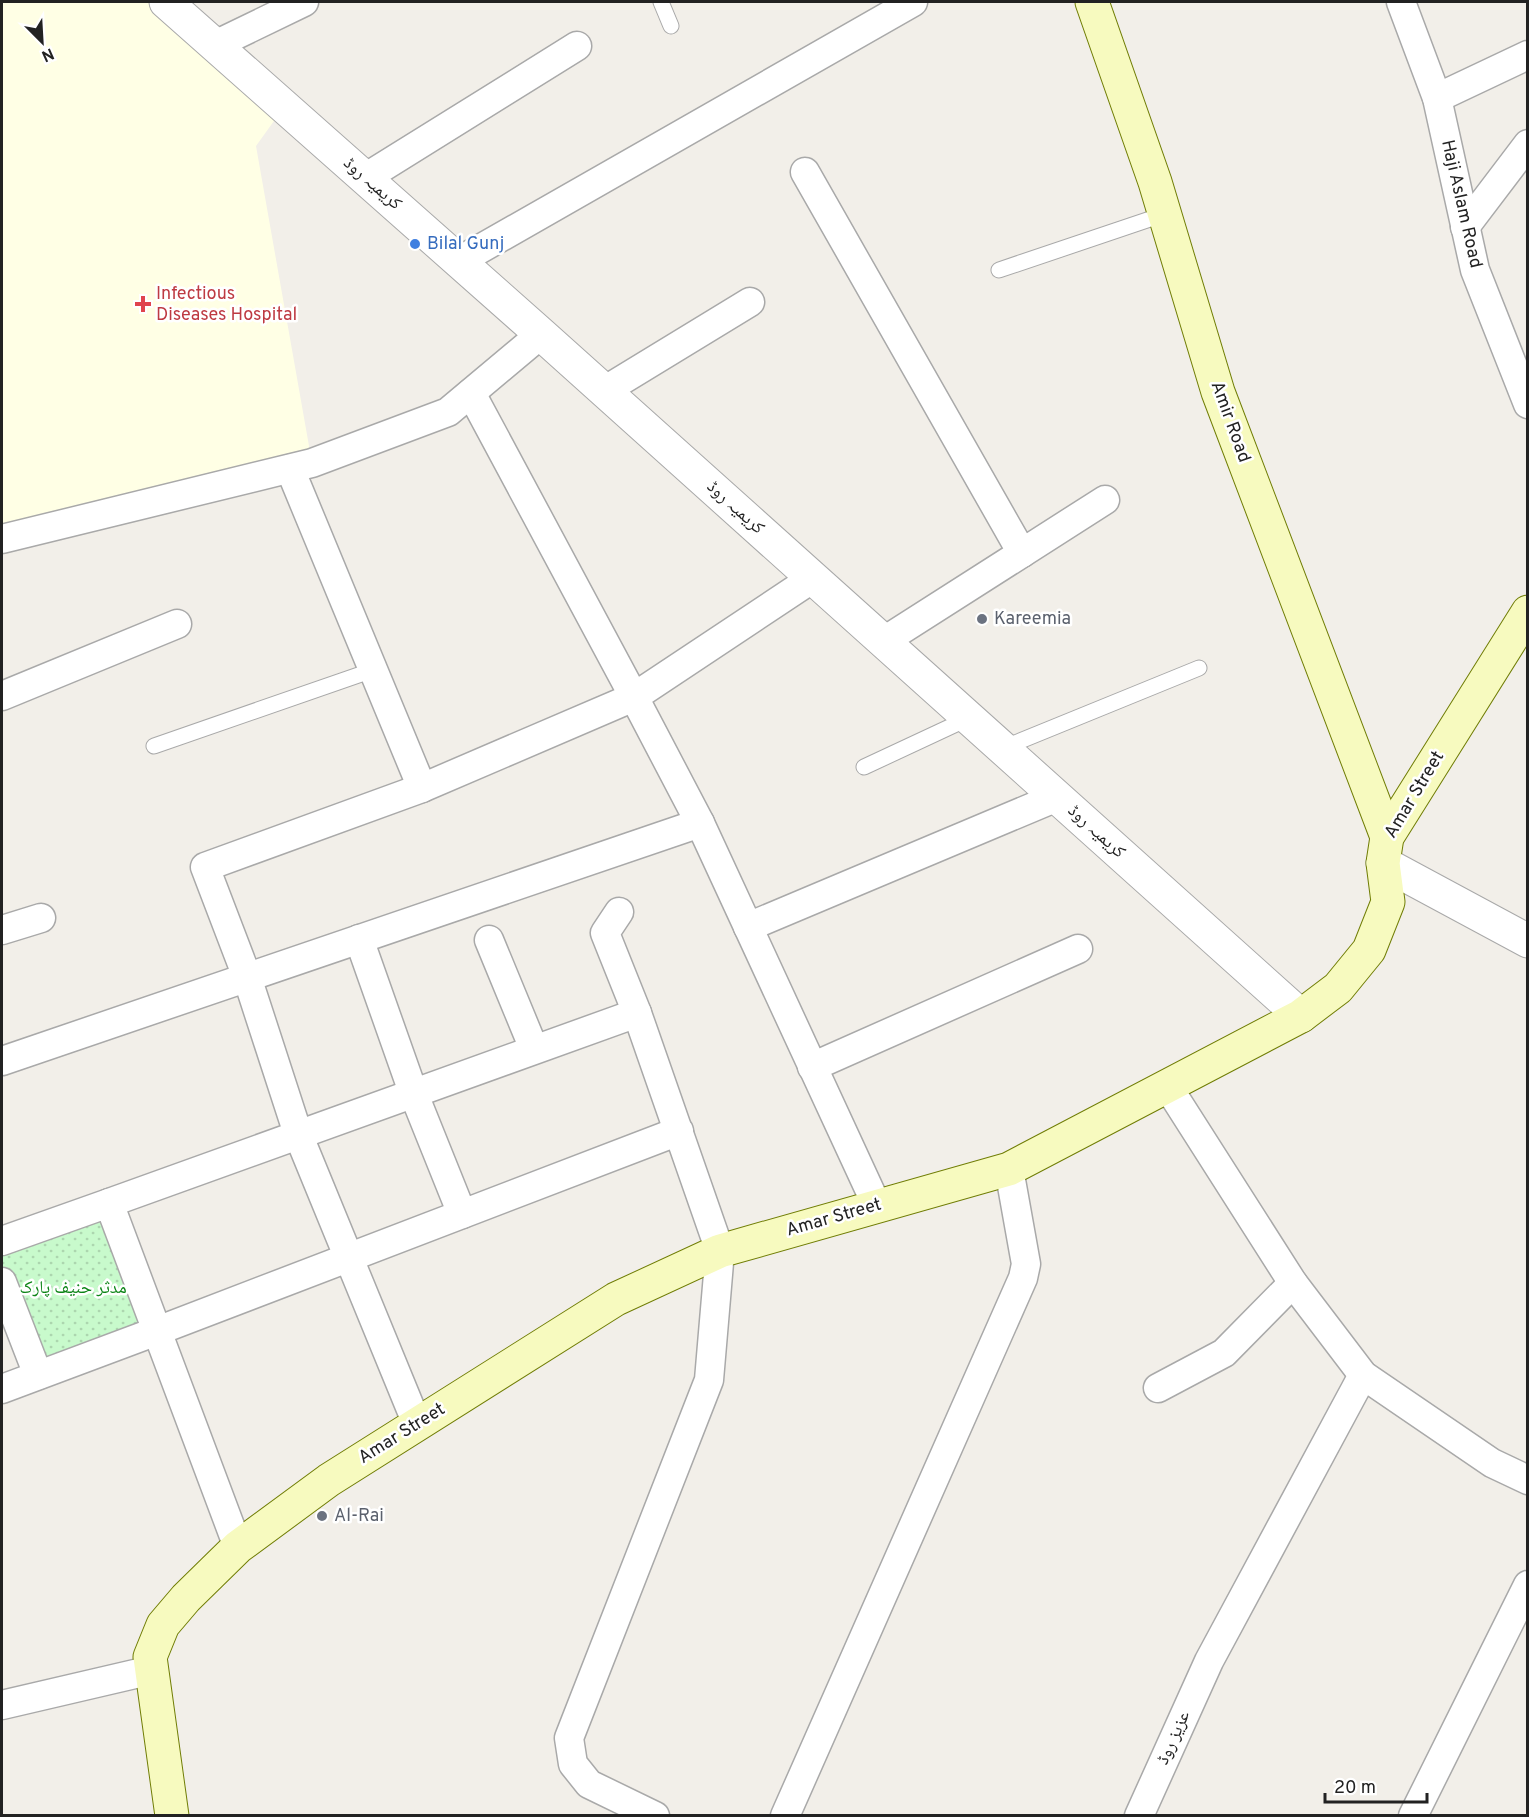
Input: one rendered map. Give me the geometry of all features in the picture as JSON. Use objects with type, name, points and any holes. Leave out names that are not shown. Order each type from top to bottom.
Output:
[{"type":"main road","name":"Amir Road","points":[[1092,2],[1165,214],[1218,392],[1385,850]]},
{"type":"main road","name":"Amar Street","points":[[172,1815],[150,1657],[163,1625],[186,1598],[238,1547],[329,1480],[616,1299],[720,1251],[1009,1169],[1302,1016],[1338,988],[1368,950],[1388,902],[1385,850],[1527,612]]},
{"type":"street","name":"کریمیہ روڈ","points":[[166,2],[541,334],[1302,1016]]},
{"type":"street","points":[[215,45],[304,2]]},
{"type":"street","points":[[459,261],[913,2]]},
{"type":"street","name":"Haji Aslam Road","points":[[1401,2],[1437,98],[1475,270],[1527,404]]},
{"type":"street","points":[[365,178],[577,46]]},
{"type":"street","points":[[1437,98],[1527,55]]},
{"type":"street","points":[[1465,227],[1527,144]]},
{"type":"street","points":[[805,172],[1022,553]]},
{"type":"street","points":[[604,391],[750,302]]},
{"type":"street","points":[[2,539],[312,463],[448,412],[541,334]]},
{"type":"street","points":[[471,393],[700,823],[877,1206]]},
{"type":"street","points":[[290,469],[422,788]]},
{"type":"street","points":[[884,641],[1105,500]]},
{"type":"street","points":[[417,1424],[298,1134],[247,977],[205,867],[422,788],[634,697],[813,578]]},
{"type":"street","points":[[2,696],[177,624]]},
{"type":"street","points":[[748,927],[1057,797]]},
{"type":"street","points":[[2,1061],[700,823]]},
{"type":"street","points":[[1385,850],[1527,941]]},
{"type":"street","points":[[619,912],[605,933],[637,1013],[720,1251],[709,1380],[569,1737],[573,1764],[589,1784],[655,1815]]},
{"type":"street","points":[[2,930],[41,918]]},
{"type":"street","points":[[359,939],[413,1092],[462,1214]]},
{"type":"street","points":[[489,940],[534,1049]]},
{"type":"street","points":[[812,1067],[1078,949]]},
{"type":"street","points":[[2,1241],[637,1013]]},
{"type":"street","points":[[1168,1087],[1293,1284],[1363,1375],[1492,1463],[1527,1480]]},
{"type":"street","points":[[2,1389],[679,1131]]},
{"type":"street","points":[[786,1815],[1023,1278],[1026,1264],[1009,1169]]},
{"type":"street","points":[[109,1203],[238,1547]]},
{"type":"street","points":[[2,1282],[38,1375]]},
{"type":"street","points":[[1158,1388],[1224,1353],[1293,1284]]},
{"type":"street","name":"عزیز روڈ","points":[[1139,1815],[1209,1661],[1363,1375]]},
{"type":"street","points":[[1413,1815],[1527,1585]]},
{"type":"street","points":[[2,1705],[152,1670]]},
{"type":"lane","points":[[662,2],[671,26]]},
{"type":"lane","points":[[999,270],[1165,214]]},
{"type":"lane","points":[[1003,748],[1199,668]]},
{"type":"lane","points":[[154,746],[373,670]]},
{"type":"lane","points":[[864,767],[969,718]]},
{"type":"shaded area","name":"Infectious Diseases Hospital","points":[[2,2],[166,2],[284,107],[256,146],[312,463],[2,539]]},
{"type":"green space","name":"مدثر حنیف پارک","points":[[109,1203],[157,1331],[38,1375],[2,1282],[2,1241]]},
{"type":"place","name":"Bilal Gunj","points":[[415,244]]},
{"type":"place","name":"Infectious Diseases Hospital","points":[[143,304]]},
{"type":"place","name":"Kareemia","points":[[982,619]]},
{"type":"place","name":"Al-Rai","points":[[322,1516]]}]
